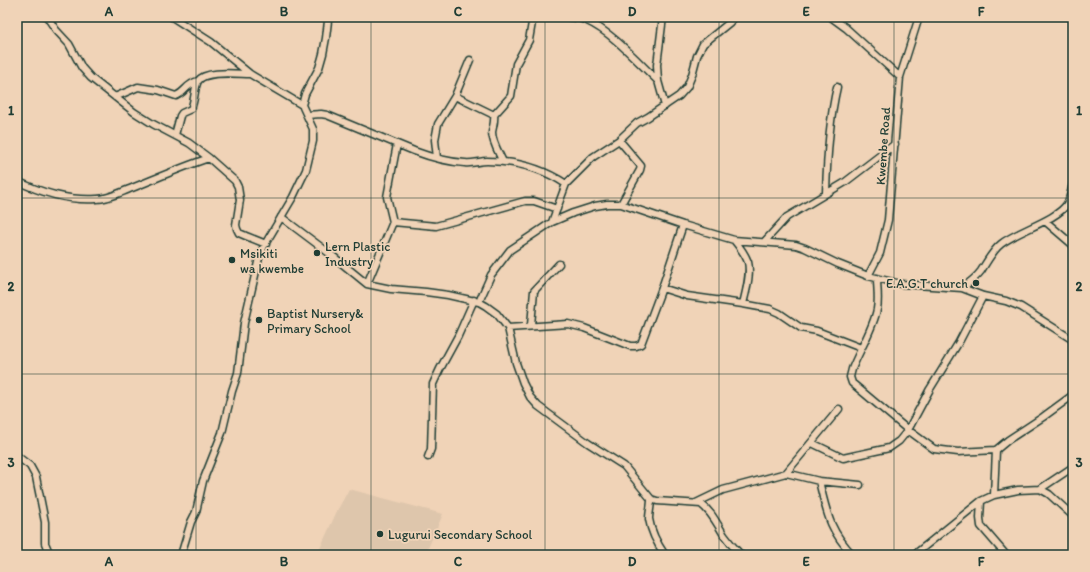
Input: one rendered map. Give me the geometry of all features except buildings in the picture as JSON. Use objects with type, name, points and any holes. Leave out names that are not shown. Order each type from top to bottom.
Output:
[{"type":"street","points":[[47,17],[56,30],[69,44],[82,68],[91,78],[153,124],[175,135],[209,158],[234,181],[238,187],[240,200],[236,225],[239,233],[266,244]]},
{"type":"street","points":[[172,17],[211,42],[250,74],[302,105],[313,129],[313,141],[306,170],[293,197],[259,258],[244,323],[238,373],[222,433],[203,481],[196,512],[191,522],[181,555]]},
{"type":"street","points":[[302,105],[305,94],[323,54],[328,21],[326,17]]},
{"type":"street","points":[[503,162],[493,140],[492,132],[495,120],[494,116],[511,96],[516,64],[529,40],[534,17]]},
{"type":"street","points":[[569,17],[586,20],[599,27],[658,81]]},
{"type":"street","points":[[663,17],[657,65],[658,81],[665,106]]},
{"type":"street","points":[[552,222],[566,184],[594,157],[619,140],[637,123],[679,96],[687,87],[697,56],[703,44],[729,23],[734,17]]},
{"type":"street","points":[[831,17],[900,77]]},
{"type":"street","name":"Kwembe Road","points":[[868,276],[880,253],[888,220],[895,144],[896,107],[900,77],[919,17]]},
{"type":"street","points":[[437,158],[435,140],[438,124],[455,96],[470,60]]},
{"type":"street","points":[[115,97],[138,88],[158,90],[176,96],[183,92],[188,85],[198,81],[203,76],[213,73],[250,74]]},
{"type":"street","points":[[175,135],[182,113],[191,109],[193,105],[198,81]]},
{"type":"street","points":[[826,193],[832,106],[837,86]]},
{"type":"street","points":[[455,96],[494,116]]},
{"type":"street","points":[[307,115],[327,115],[414,152],[466,164],[485,161],[503,162],[539,169],[566,184]]},
{"type":"street","points":[[619,140],[641,166],[621,204]]},
{"type":"street","points":[[367,284],[393,222],[387,197],[397,144]]},
{"type":"street","points":[[764,242],[787,218],[844,183],[895,144]]},
{"type":"street","points":[[17,181],[50,194],[98,200],[179,168],[209,158]]},
{"type":"street","points":[[962,288],[980,272],[990,256],[1001,244],[1070,206],[1073,184]]},
{"type":"street","points":[[393,222],[436,226],[525,201],[541,203],[557,209]]},
{"type":"street","points":[[428,458],[431,449],[433,384],[491,275],[510,250],[552,222],[595,206],[621,204],[734,240],[786,244],[805,248],[838,264],[868,276],[900,284],[962,288],[1021,307],[1073,340]]},
{"type":"street","points":[[281,217],[323,248],[367,284],[391,289],[426,292],[477,301],[496,314],[508,328],[516,363],[523,383],[534,401],[555,419],[588,443],[624,466],[651,500],[696,503],[707,508],[714,517],[724,536],[740,555]]},
{"type":"street","points":[[1045,221],[1073,245]]},
{"type":"street","points":[[508,328],[531,325],[568,324],[584,328],[630,346],[641,344],[683,225]]},
{"type":"street","points":[[734,240],[747,261],[748,266],[748,279],[743,304]]},
{"type":"street","points":[[531,325],[534,291],[559,264]]},
{"type":"street","points":[[877,278],[877,310],[873,323],[850,376],[852,383],[908,430],[934,449],[958,452],[996,450],[1073,395]]},
{"type":"street","points":[[662,288],[687,296],[770,309],[779,313],[801,328],[818,331],[861,348]]},
{"type":"street","points":[[812,443],[839,457],[847,458],[889,448],[899,441],[908,430],[930,389],[959,342],[983,296]]},
{"type":"street","points":[[786,473],[839,409]]},
{"type":"street","points":[[994,495],[996,450]]},
{"type":"street","points":[[17,456],[30,466],[36,477],[45,522],[45,543],[50,555]]},
{"type":"street","points":[[1040,489],[1073,466]]},
{"type":"street","points":[[696,503],[722,490],[786,473],[819,481],[860,485]]},
{"type":"street","points":[[819,481],[831,526],[845,547],[853,555]]},
{"type":"street","points":[[914,555],[981,500],[994,495],[1018,490],[1040,489],[1049,494],[1073,516]]},
{"type":"street","points":[[651,500],[649,518],[652,529],[665,555]]},
{"type":"street","points":[[981,500],[981,526],[1006,555]]},
{"type":"shaded area","name":"Lugurui Secondary School","points":[[349,489],[443,514],[425,555],[317,555]]},
{"type":"place","name":"Lern Plastic Industry","points":[[317,253]]},
{"type":"place","name":"Msikiti wa kwembe","points":[[232,260]]},
{"type":"place","name":"E.A.G.T church","points":[[976,283]]},
{"type":"place","name":"Baptist Nursery& Primary School","points":[[259,320]]},
{"type":"place","name":"Lugurui Secondary School","points":[[380,534]]}]
